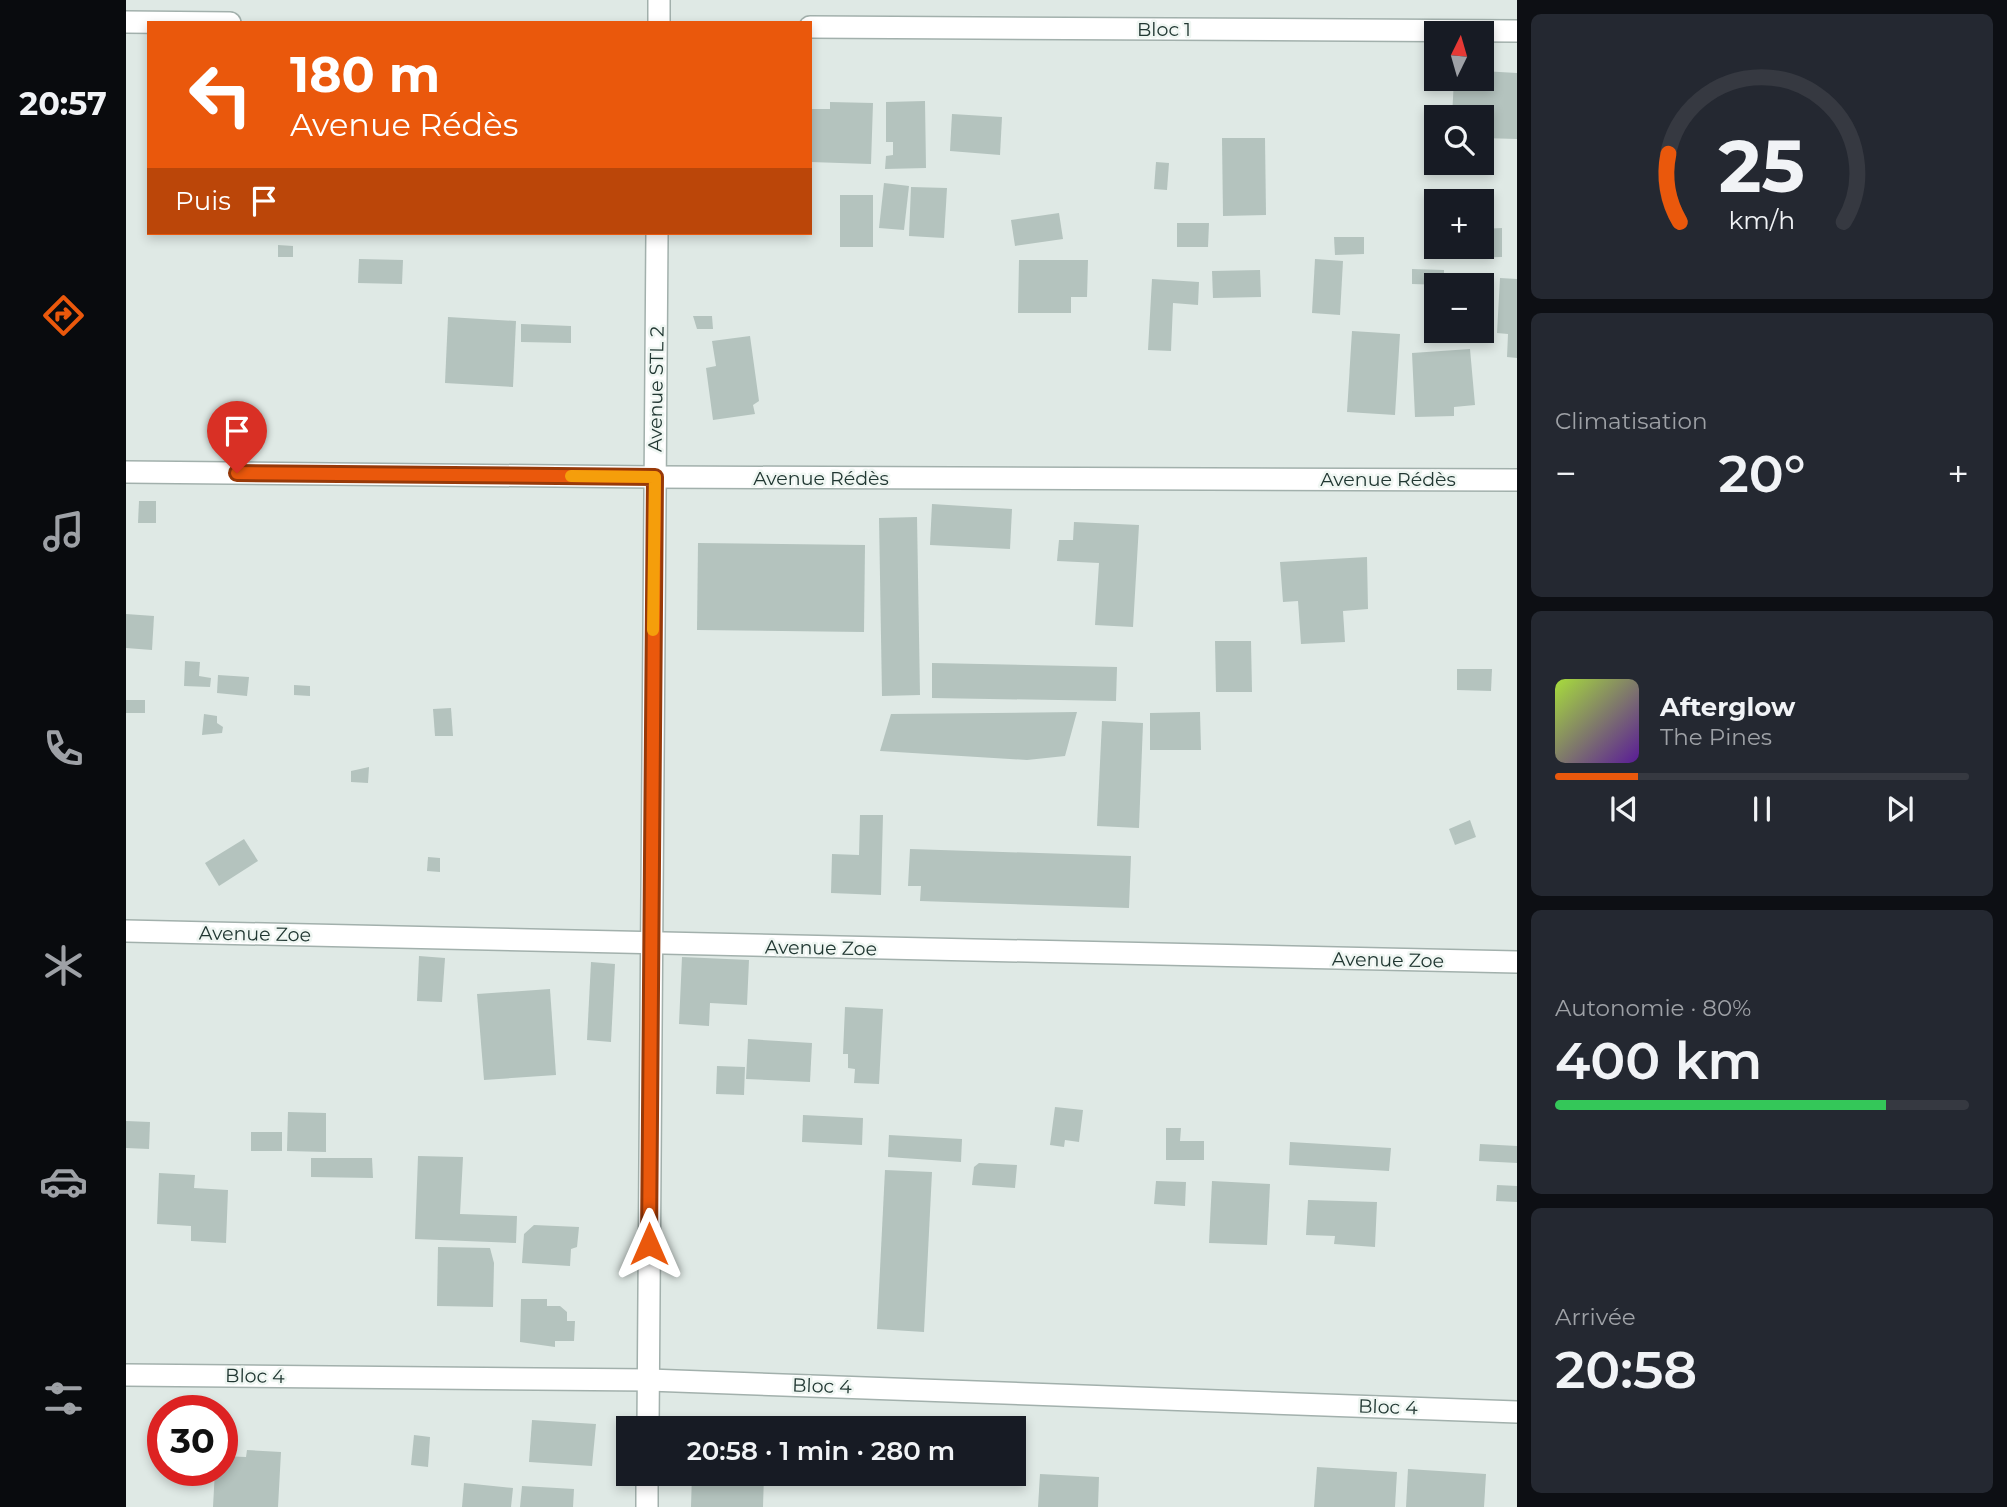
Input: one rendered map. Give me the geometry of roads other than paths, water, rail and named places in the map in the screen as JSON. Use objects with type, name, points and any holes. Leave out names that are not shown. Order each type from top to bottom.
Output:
[{"type":"street","points":[[659,0],[659,21]]},
{"type":"street","points":[[126,22],[147,22]]},
{"type":"street","name":"Bloc 1","points":[[812,27],[1517,31]]},
{"type":"street","name":"Avenue STL 2","points":[[648,1416],[657,235]]},
{"type":"street","name":"Avenue Rédès","points":[[126,471],[655,477],[1517,480]]},
{"type":"street","name":"Avenue Zoe","points":[[126,931],[1517,962]]},
{"type":"street","name":"Bloc 4","points":[[126,1375],[649,1380],[1517,1412]]},
{"type":"street","points":[[647,1486],[647,1507]]}]
